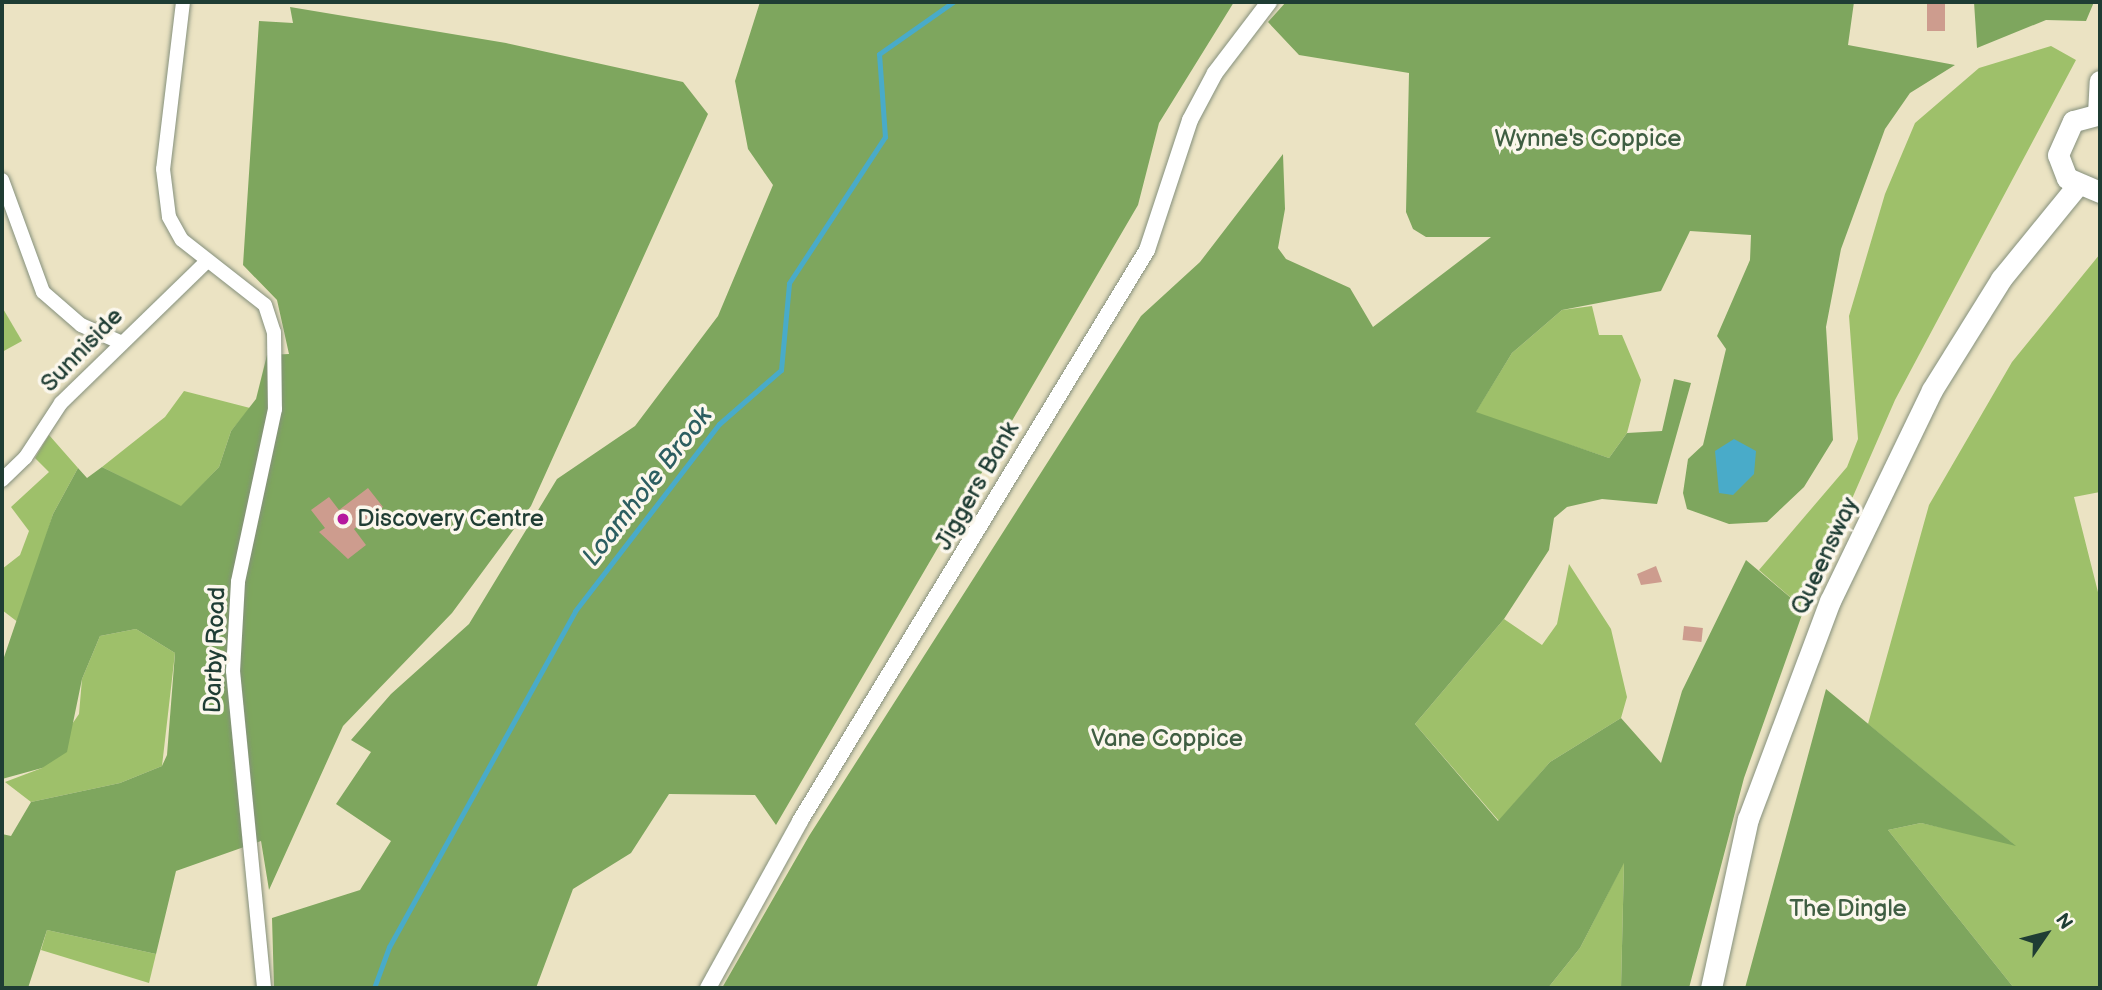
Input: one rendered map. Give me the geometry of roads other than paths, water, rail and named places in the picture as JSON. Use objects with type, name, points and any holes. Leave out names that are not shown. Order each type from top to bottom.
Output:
[{"type":"main road","points":[[2100,81],[2099,114],[2073,121],[2059,142],[2060,167],[2076,187],[2100,192]]},
{"type":"main road","name":"Queensway","points":[[1711,988],[1748,819],[1830,601],[1932,390],[2001,279],[2076,187]]},
{"type":"street","name":"Darby Road","points":[[183,2],[163,169],[169,217],[182,240],[265,305],[274,332],[275,408],[238,582],[233,671],[264,988]]},
{"type":"street","name":"Jiggers Bank","points":[[708,988],[800,821],[1147,250],[1190,120],[1215,73],[1269,2]]},
{"type":"street","points":[[2,180],[43,292],[81,324],[120,342]]},
{"type":"street","name":"Sunniside","points":[[2,481],[25,458],[61,403],[103,369],[120,342],[207,261]]},
{"type":"water","points":[[1734,439],[1756,451],[1754,474],[1733,495],[1719,493],[1715,451]]},
{"type":"waterway","name":"Loamhole Brook","points":[[374,988],[389,947],[575,611],[719,424],[781,370],[789,283],[885,137],[879,54],[953,2]]},
{"type":"place","name":"Discovery Centre","points":[[343,519]]},
{"type":"park label","name":"Wynne's Coppice","points":[[1588,139]]},
{"type":"park label","name":"Vane Coppice","points":[[1167,739]]},
{"type":"park label","name":"The Dingle","points":[[1848,909]]}]
